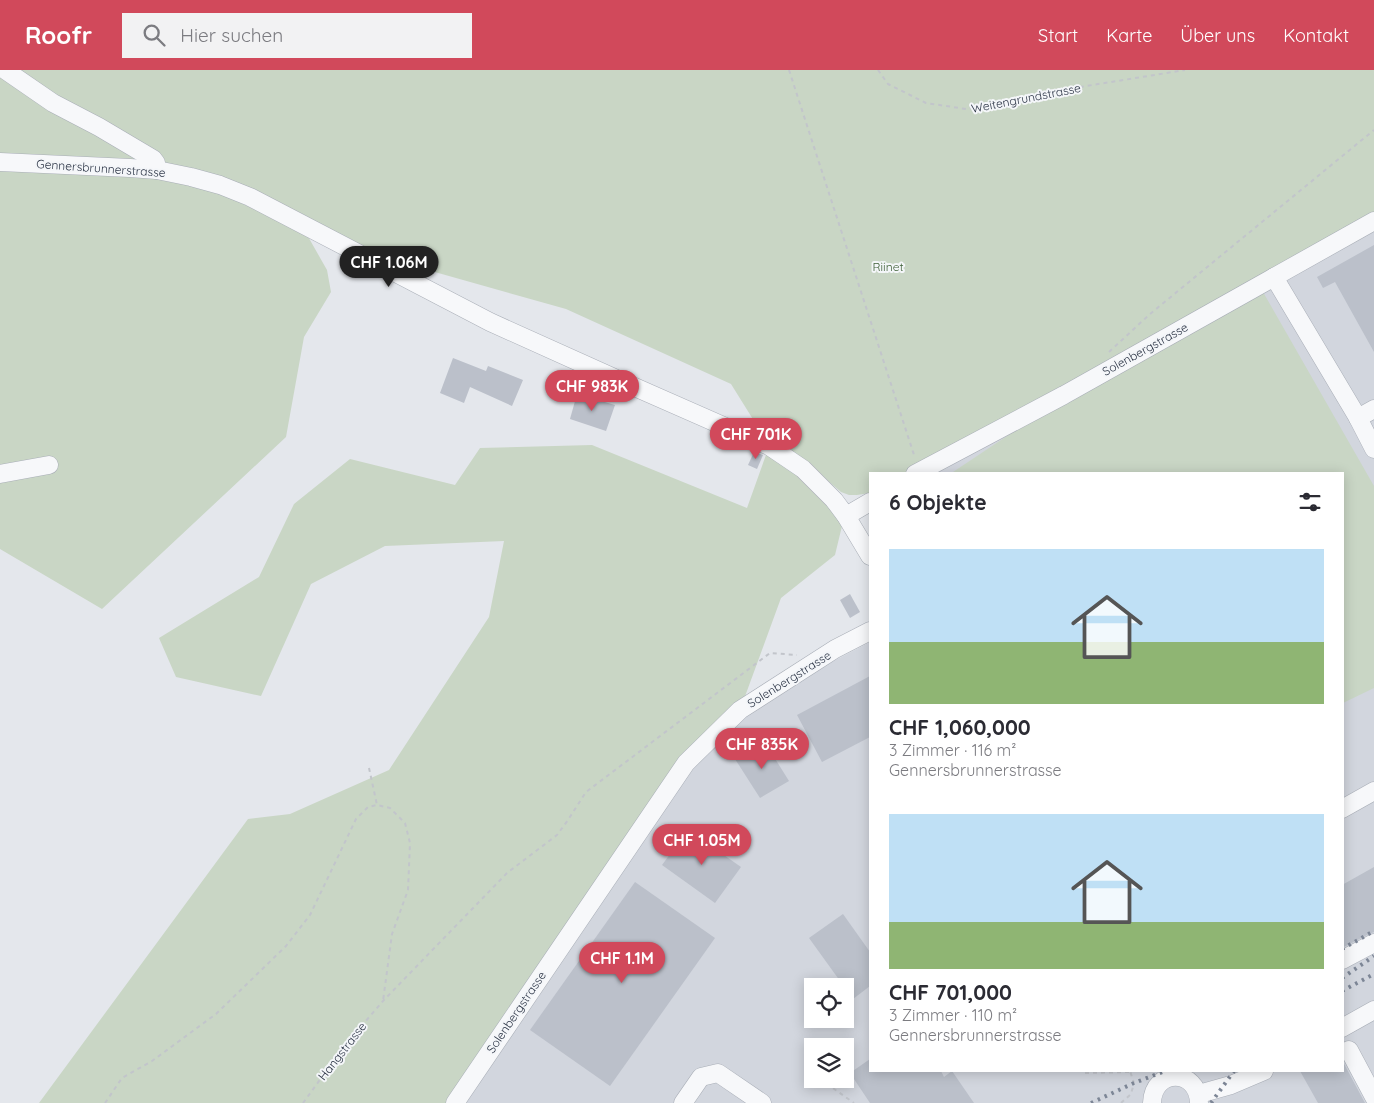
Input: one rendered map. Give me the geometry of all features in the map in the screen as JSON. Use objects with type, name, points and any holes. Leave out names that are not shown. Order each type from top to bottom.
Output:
[{"type":"street","points":[[5,70],[53,103],[100,127],[147,155],[156,163],[156,170]]},
{"type":"street","name":"Gennersbrunnerstrasse","points":[[0,162],[156,170],[220,185],[250,197],[490,322],[769,446],[803,469],[825,490],[846,516],[869,554]]},
{"type":"street","name":"Solenbergstrasse","points":[[917,472],[1064,395],[1374,221]]},
{"type":"street","points":[[1274,277],[1358,418],[1374,449]]},
{"type":"street","points":[[1358,418],[1374,409]]},
{"type":"street","points":[[0,474],[49,465]]},
{"type":"street","points":[[846,516],[869,503]]},
{"type":"street","name":"Solenbergstrasse","points":[[455,1103],[686,763],[740,710],[835,649],[869,632]]},
{"type":"street","points":[[1344,808],[1374,791]]},
{"type":"street","points":[[1344,959],[1374,943]]},
{"type":"street","points":[[1344,1027],[1374,1010]]},
{"type":"street","points":[[1349,1050],[1374,1097]]},
{"type":"street","points":[[1151,1103],[1155,1088],[1164,1075],[1186,1079],[1196,1088],[1199,1099],[1262,1072]]},
{"type":"street","points":[[683,1103],[701,1077],[718,1073],[762,1103]]},
{"type":"path","points":[[789,70],[917,472]]},
{"type":"path","name":"Weitengrundstrasse","points":[[878,70],[888,84],[926,103],[966,109],[1080,87],[1185,70]]},
{"type":"path","points":[[1107,354],[1150,314],[1374,130]]},
{"type":"path","name":"Hangstrasse","points":[[303,1103],[346,1044],[383,1000],[507,873],[557,834],[586,792],[770,653],[797,654]]},
{"type":"path","points":[[369,768],[377,805]]},
{"type":"path","points":[[104,1103],[122,1078],[152,1060],[216,1014],[286,946],[310,915],[356,819],[368,807],[377,805],[390,808],[405,823],[410,843],[408,890],[392,934],[383,1000]]},
{"type":"path","points":[[1084,1073],[1130,1072],[1134,1083],[1131,1094],[1121,1103]]},
{"type":"path","points":[[833,1088],[854,1103]]},
{"type":"shaded area","points":[[1374,221],[1374,1103],[455,1103],[686,763],[740,710],[869,643],[869,1072],[1344,1072],[1344,472],[935,472]]},
{"type":"green space","name":"Riinet","points":[[0,70],[1374,70],[1374,221],[919,472],[869,472],[869,493],[857,495],[841,492],[795,453],[764,437],[731,384],[566,309],[371,254],[255,192],[0,156]]},
{"type":"green space","points":[[0,169],[146,176],[192,185],[228,197],[306,233],[327,270],[331,292],[304,337],[286,437],[102,609],[0,549]]},
{"type":"green space","points":[[1263,292],[1374,486],[1374,688],[1344,703],[1344,472],[953,472],[1016,430]]},
{"type":"green space","points":[[592,445],[747,508],[767,452],[791,468],[830,507],[842,526],[835,555],[781,598],[740,710],[686,763],[455,1103],[39,1103],[248,819],[290,814],[389,770],[489,617],[504,541],[385,546],[311,584],[261,696],[176,677],[159,638],[259,577],[294,504],[350,459],[455,485],[480,448]]},
{"type":"building","points":[[1374,245],[1374,352],[1335,282],[1323,288],[1317,277]]},
{"type":"building","points":[[453,358],[486,371],[488,366],[523,380],[512,406],[470,387],[464,403],[440,393]]},
{"type":"building","points":[[577,394],[615,405],[606,431],[570,419]]},
{"type":"building","points":[[754,452],[763,455],[757,469],[748,465]]},
{"type":"building","points":[[850,594],[860,612],[850,618],[840,600]]},
{"type":"building","points":[[869,677],[869,738],[822,762],[797,715]]},
{"type":"building","points":[[764,741],[789,781],[760,798],[735,759]]},
{"type":"building","points":[[688,830],[741,867],[715,903],[662,865]]},
{"type":"building","points":[[1374,867],[1374,932],[1344,947],[1344,884]]},
{"type":"building","points":[[635,882],[715,938],[610,1086],[530,1030]]},
{"type":"building","points":[[843,914],[869,951],[869,987],[854,998],[854,978],[838,978],[809,938]]},
{"type":"building","points":[[869,1060],[869,1072],[942,1072],[944,1077],[953,1072],[974,1103],[870,1103],[854,1079],[854,1070]]},
{"type":"building","points":[[1344,1064],[1365,1103],[1318,1103],[1301,1072],[1344,1072]]},
{"type":"railway","points":[[1344,948],[1374,931]]},
{"type":"railway","points":[[1344,977],[1374,956]]},
{"type":"railway","points":[[1344,990],[1374,974]]},
{"type":"railway","points":[[1091,1103],[1162,1072]]},
{"type":"railway","points":[[1211,1103],[1233,1072]]}]
